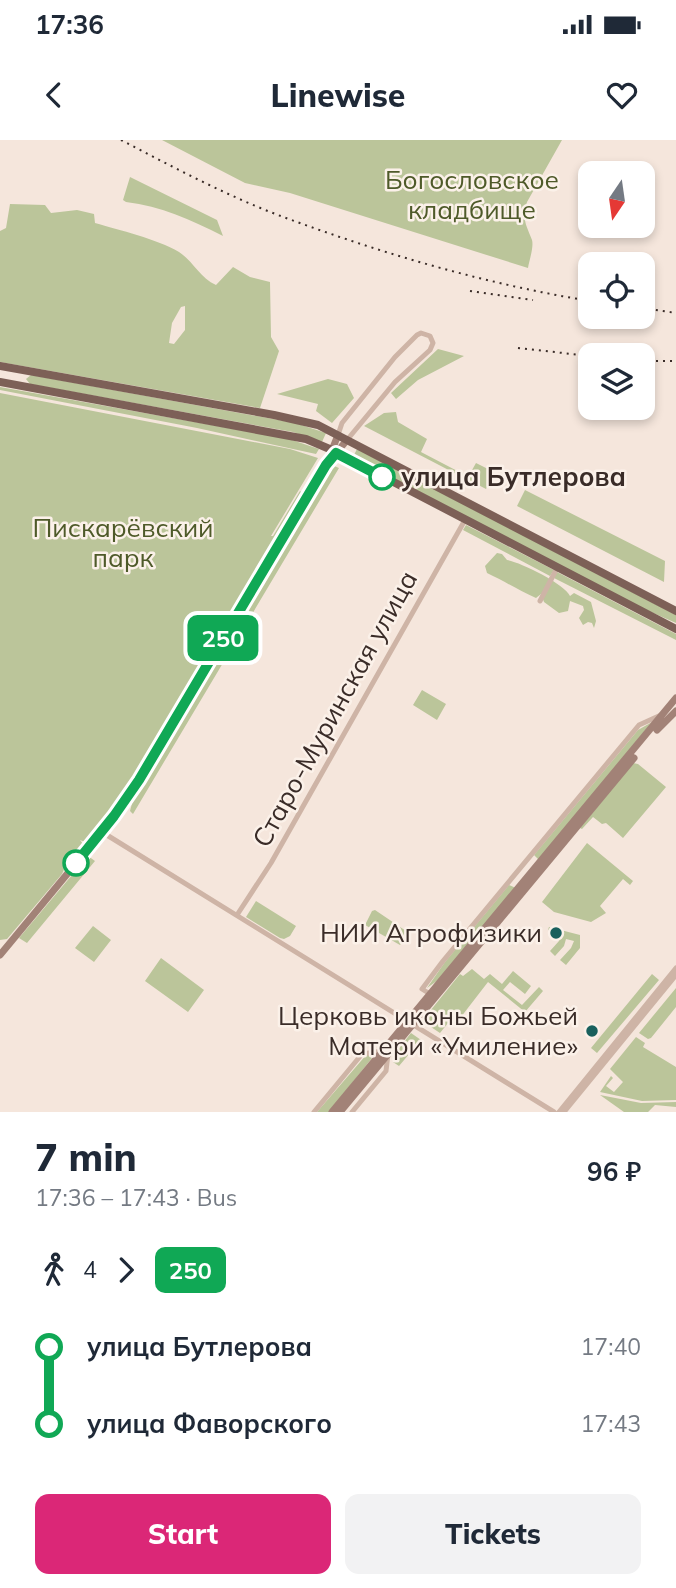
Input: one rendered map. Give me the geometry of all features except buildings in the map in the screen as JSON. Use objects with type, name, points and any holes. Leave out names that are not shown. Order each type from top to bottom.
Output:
[{"type":"main road","points":[[0,366],[297,419],[338,435],[676,611]]},
{"type":"main road","points":[[18,386],[22,370]]},
{"type":"main road","points":[[0,382],[297,437],[334,452],[676,629]]},
{"type":"main road","points":[[334,452],[338,435]]},
{"type":"main road","points":[[0,955],[102,832],[146,769],[326,465],[334,452],[347,440]]},
{"type":"main road","points":[[411,1022],[430,994],[676,698]]},
{"type":"main road","points":[[340,1112],[411,1022],[663,723],[676,711]]},
{"type":"main road","points":[[332,1112],[386,1053]]},
{"type":"street","points":[[338,435],[342,423],[395,356],[417,335],[425,333],[430,336],[432,343],[429,350],[376,404],[347,440]]},
{"type":"street","name":"Старо-Муринская улица","points":[[237,915],[271,863],[465,520]]},
{"type":"street","points":[[540,601],[557,568]]},
{"type":"street","points":[[430,994],[422,989],[639,725],[664,714]]},
{"type":"street","points":[[102,832],[559,1112]]},
{"type":"street","points":[[559,1112],[676,968]]},
{"type":"street","points":[[559,1112],[676,975]]},
{"type":"street","points":[[314,1112],[362,1054],[369,1051],[386,1053],[386,1071],[352,1112]]},
{"type":"green space","name":"Богословское кладбище","points":[[162,140],[562,140],[527,202],[526,226],[532,240],[528,268],[290,193],[245,183]]},
{"type":"green space","points":[[130,177],[217,220],[223,236],[164,210],[126,202],[123,200]]},
{"type":"green space","points":[[10,204],[45,205],[51,213],[77,210],[94,214],[95,223],[170,247],[216,285],[233,267],[250,277],[270,282],[271,337],[279,351],[260,408],[0,362],[0,231],[6,228]],"holes":[[[185,306],[185,330],[174,344],[169,343],[172,323],[181,307]]]},
{"type":"green space","points":[[438,349],[464,356],[418,380],[396,399],[391,393]]},
{"type":"green space","points":[[31,375],[295,423],[326,433],[322,442],[293,432],[30,384],[26,379]]},
{"type":"green space","points":[[328,379],[347,384],[354,398],[332,423],[316,411],[318,404],[277,394]]},
{"type":"green space","points":[[0,387],[289,439],[319,449],[316,454],[0,390]]},
{"type":"green space","name":"Пискарёвский парк","points":[[0,393],[290,449],[318,458],[271,536],[300,491],[304,494],[126,792],[93,835],[85,842],[80,840],[83,844],[65,861],[67,863],[62,874],[7,939],[0,940]]},
{"type":"green space","points":[[396,412],[398,422],[427,439],[421,452],[465,475],[464,478],[364,426],[384,413]]},
{"type":"green space","points":[[357,449],[676,615],[676,623],[642,608],[353,457]]},
{"type":"green space","points":[[476,463],[494,472],[486,489],[467,479]]},
{"type":"green space","points":[[332,465],[339,468],[133,814],[130,811],[134,796]]},
{"type":"green space","points":[[525,490],[665,561],[664,582],[517,506]]},
{"type":"green space","points":[[466,525],[554,570],[550,576],[463,530]]},
{"type":"green space","points":[[497,553],[551,580],[570,596],[574,593],[591,602],[596,621],[594,628],[592,623],[583,625],[579,618],[584,610],[583,606],[570,601],[568,611],[559,613],[544,602],[541,594],[536,598],[487,573],[485,566]]},
{"type":"green space","points":[[557,572],[676,634],[676,640],[554,578]]},
{"type":"green space","points":[[422,690],[446,704],[437,720],[413,705]]},
{"type":"green space","points":[[652,722],[539,860],[534,855],[638,730]]},
{"type":"green space","points":[[633,763],[638,764],[666,787],[623,838],[606,823],[602,824],[593,817],[580,828]]},
{"type":"green space","points":[[587,843],[633,881],[630,885],[623,879],[600,906],[606,913],[591,922],[554,912],[542,902]]},
{"type":"green space","points":[[88,856],[95,861],[27,943],[19,938]]},
{"type":"green space","points":[[509,885],[516,888],[441,978],[427,988],[445,962]]},
{"type":"green space","points":[[256,901],[296,926],[290,936],[280,938],[246,917]]},
{"type":"green space","points":[[375,910],[409,933],[400,945],[365,925]]},
{"type":"green space","points":[[93,926],[111,940],[94,962],[75,948]]},
{"type":"green space","points":[[549,927],[580,935],[580,948],[566,965],[560,960],[574,941],[566,939],[564,946],[555,956],[550,951],[559,941],[557,936],[548,930]]},
{"type":"green space","points":[[161,958],[204,990],[188,1012],[145,981]]},
{"type":"green space","points":[[472,969],[484,979],[490,974],[502,984],[513,971],[531,986],[525,994],[510,982],[503,990],[522,1005],[539,987],[543,991],[525,1012],[488,982],[454,1026],[448,1023],[440,1033],[422,1021],[460,974],[463,976]]},
{"type":"green space","points":[[652,974],[659,980],[597,1053],[591,1048]]},
{"type":"green space","points":[[676,988],[676,1007],[651,1038],[639,1033]]},
{"type":"green space","points":[[411,1033],[421,1040],[399,1066],[393,1062],[393,1056]]},
{"type":"green space","points":[[636,1037],[645,1043],[643,1047],[676,1067],[676,1100],[642,1101],[600,1092],[611,1076],[613,1078],[606,1086],[614,1092],[623,1082],[610,1069]]},
{"type":"green space","points":[[367,1054],[372,1058],[329,1112],[317,1112]]},
{"type":"green space","points":[[600,1095],[641,1103],[676,1102],[676,1107],[655,1105],[648,1112],[624,1112]]},
{"type":"railway","points":[[121,140],[244,201],[323,231],[474,277],[578,299]]},
{"type":"railway","points":[[470,291],[533,300]]},
{"type":"railway","points":[[655,310],[676,313]]},
{"type":"railway","points":[[518,348],[578,355]]},
{"type":"railway","points":[[655,361],[676,361]]},
{"type":"bus line","name":"250","points":[[76,863],[129,796],[326,465],[336,453],[382,477]]},
{"type":"place","name":"улица Бутлерова","points":[[382,477]]},
{"type":"place","name":"НИИ Агрофизики","points":[[556,933]]},
{"type":"place","name":"Церковь иконы Божьей Матери «Умиление»","points":[[592,1031]]}]
